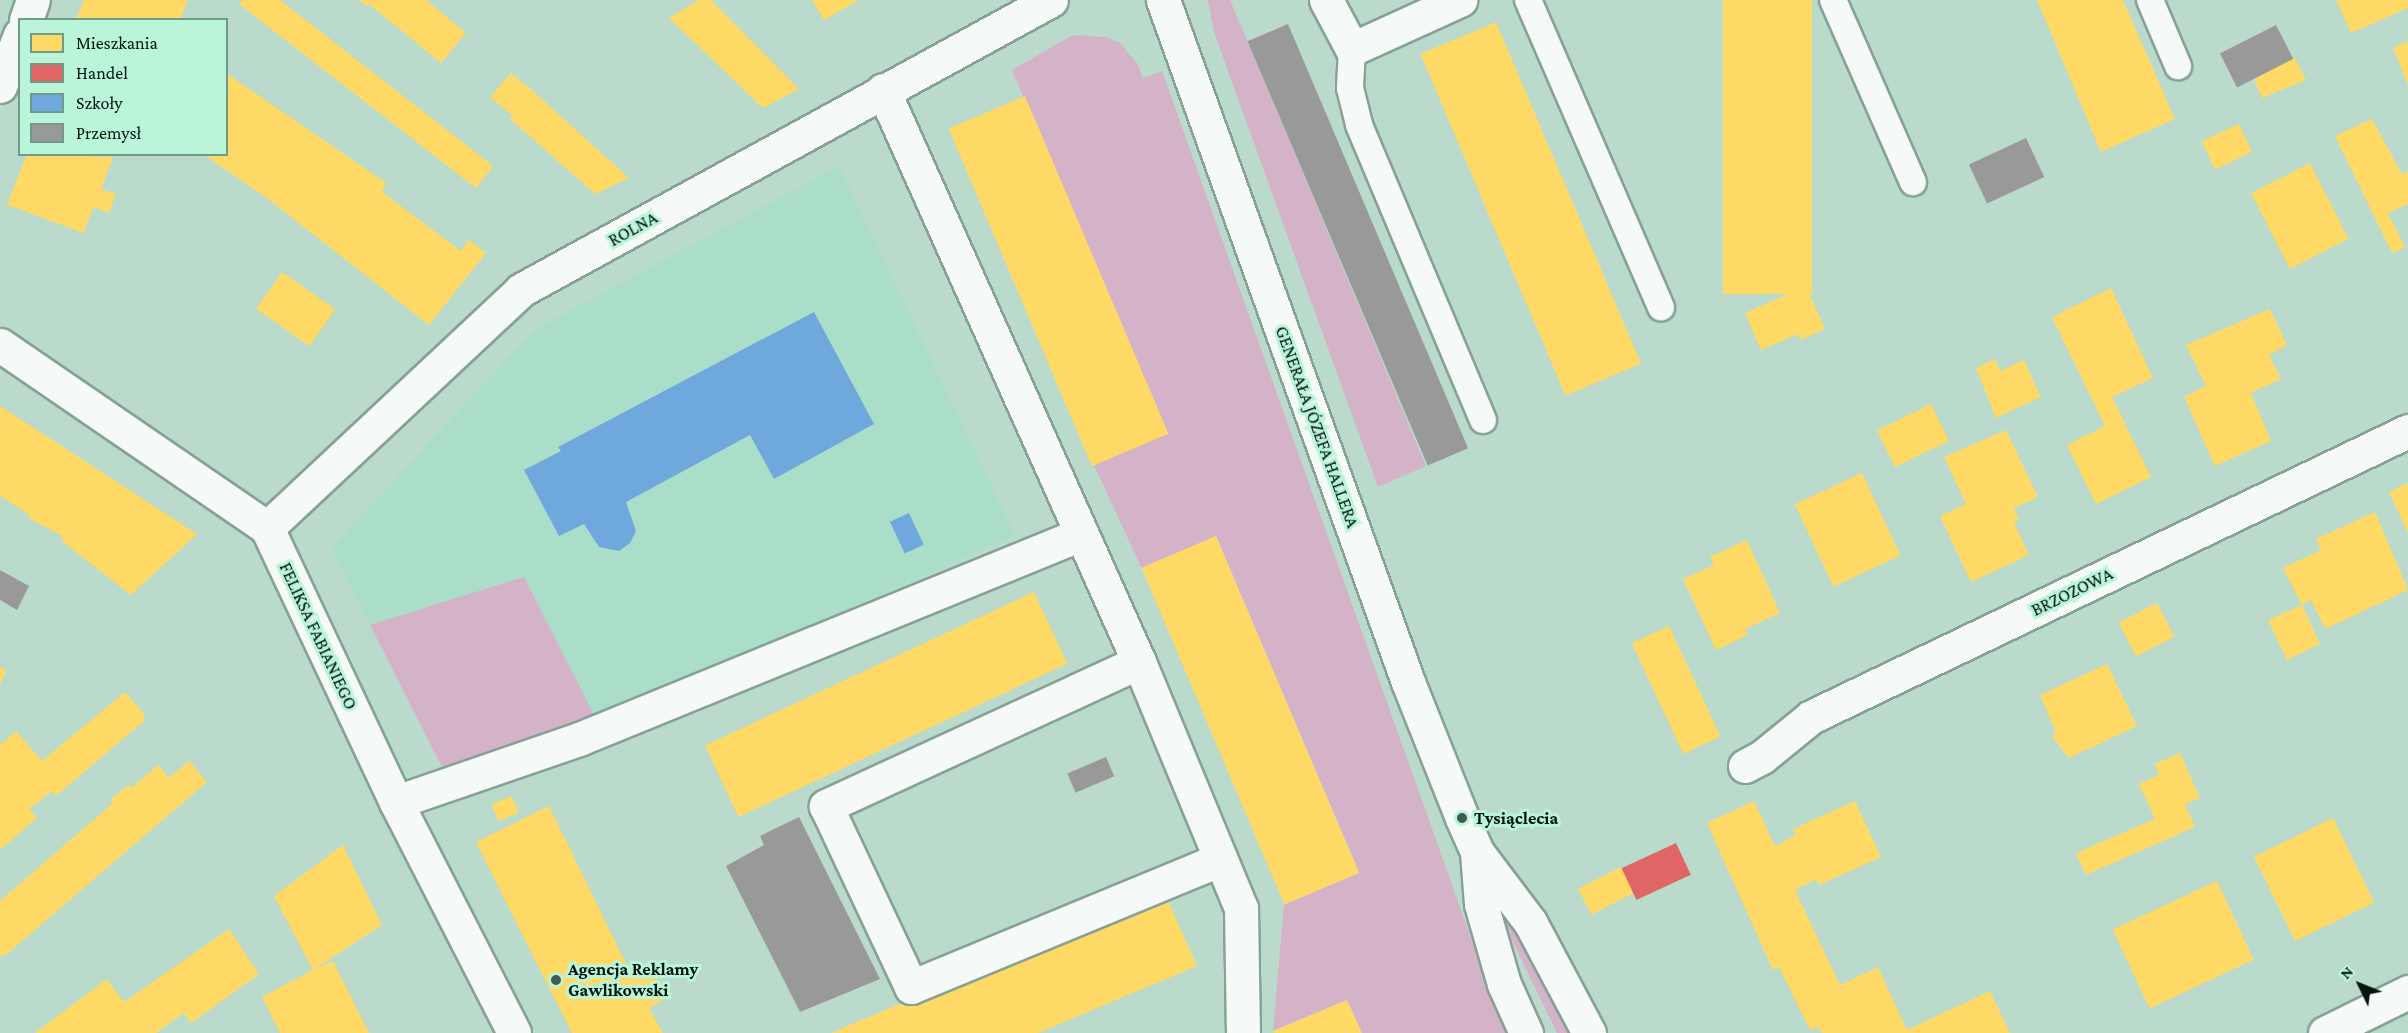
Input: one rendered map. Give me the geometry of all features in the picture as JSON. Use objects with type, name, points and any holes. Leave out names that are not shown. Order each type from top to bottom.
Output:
[{"type":"street","points":[[27,18],[33,0]]},
{"type":"street","name":"ROLNA","points":[[267,528],[521,290],[1051,0]]},
{"type":"street","name":"GENERAŁA JÓZEFA HALLERA","points":[[1163,0],[1408,682],[1477,852],[1530,922],[1589,1033]]},
{"type":"street","points":[[1326,0],[1352,49],[1460,0]]},
{"type":"street","points":[[0,86],[18,40]]},
{"type":"street","points":[[883,90],[1139,662],[1241,908],[1243,1033]]},
{"type":"street","points":[[0,345],[267,528]]},
{"type":"street","name":"BRZOZOWA","points":[[1745,766],[1762,757],[1811,717],[2408,431]]},
{"type":"street","name":"FELIKSA FABIANIEGO","points":[[267,528],[396,801],[514,1033]]},
{"type":"street","points":[[396,801],[579,739],[1081,534]]},
{"type":"street","points":[[1139,662],[826,806],[911,987],[1221,859]]},
{"type":"street","name":"GENERAŁA JÓZEFA HALLERA","points":[[1477,852],[1480,904],[1504,984],[1526,1033]]},
{"type":"street","points":[[2325,1033],[2408,992]]},
{"type":"lane","points":[[1528,0],[1661,308]]},
{"type":"lane","points":[[1833,0],[1913,182]]},
{"type":"lane","points":[[2150,0],[2178,66]]},
{"type":"lane","points":[[1352,49],[1350,88],[1359,125],[1483,420]]},
{"type":"shaded area","points":[[1208,0],[1230,0],[1426,466],[1378,487],[1214,32]]},
{"type":"shaded area","points":[[1073,35],[1106,37],[1120,43],[1137,63],[1143,78],[1162,71],[1482,969],[1510,1033],[1362,1033],[1347,1000],[1273,1031],[1284,905],[1359,872],[1216,536],[1142,569],[1094,465],[1168,433],[1012,70]]},
{"type":"shaded area","points":[[839,166],[1015,535],[706,674],[595,717],[524,577],[370,625],[331,548],[534,330]]},
{"type":"shaded area","points":[[524,577],[595,717],[442,767],[370,625]]},
{"type":"shaded area","points":[[1500,900],[1572,1033],[1557,1033],[1494,903]]},
{"type":"building: Mieszkania","points":[[84,0],[188,0],[181,18],[77,18]]},
{"type":"building: Mieszkania","points":[[242,0],[280,0],[493,166],[476,188],[239,4]]},
{"type":"building: Mieszkania","points":[[359,0],[426,0],[466,33],[441,63],[369,4],[367,6]]},
{"type":"building: Mieszkania","points":[[699,0],[711,0],[799,89],[763,108],[669,18]]},
{"type":"building: Mieszkania","points":[[812,0],[859,0],[824,20]]},
{"type":"building: Mieszkania","points":[[1723,0],[1812,0],[1812,294],[1723,294]]},
{"type":"building: Mieszkania","points":[[2037,0],[2123,0],[2175,119],[2101,152]]},
{"type":"building: Mieszkania","points":[[2336,0],[2408,0],[2408,8],[2351,33]]},
{"type":"building: Mieszkania","points":[[1496,22],[1641,364],[1565,396],[1421,54]]},
{"type":"building: Mieszkania","points":[[2408,41],[2408,85],[2393,48]]},
{"type":"building: Mieszkania","points":[[2295,58],[2306,80],[2262,98],[2254,79]]},
{"type":"building: Mieszkania","points":[[511,73],[629,178],[595,194],[510,119],[513,116],[490,97]]},
{"type":"building: Mieszkania","points":[[228,74],[386,183],[382,192],[461,251],[469,240],[486,253],[429,325],[268,199],[206,156],[228,156]]},
{"type":"building: Mieszkania","points":[[1025,96],[1168,434],[1092,466],[949,128]]},
{"type":"building: Mieszkania","points":[[2372,119],[2402,174],[2408,171],[2408,204],[2388,213],[2405,247],[2392,253],[2335,136]]},
{"type":"building: Mieszkania","points":[[2239,124],[2252,152],[2215,169],[2202,141]]},
{"type":"building: Mieszkania","points":[[26,156],[113,157],[101,189],[116,194],[109,213],[93,207],[84,233],[7,205]]},
{"type":"building: Mieszkania","points":[[2310,163],[2349,239],[2290,269],[2251,193]]},
{"type":"building: Mieszkania","points":[[282,272],[335,309],[309,346],[256,309]]},
{"type":"building: Mieszkania","points":[[1806,286],[1825,329],[1801,340],[1798,334],[1761,350],[1745,313]]},
{"type":"building: Mieszkania","points":[[2111,288],[2153,378],[2112,397],[2151,477],[2096,504],[2067,445],[2105,426],[2052,317]]},
{"type":"building: Mieszkania","points":[[2270,309],[2287,345],[2269,355],[2281,379],[2251,393],[2271,441],[2215,466],[2184,397],[2206,386],[2186,345]]},
{"type":"building: Mieszkania","points":[[1995,359],[2000,371],[2024,360],[2041,397],[1996,418],[1976,368]]},
{"type":"building: Mieszkania","points":[[1931,404],[1949,441],[1895,467],[1877,430]]},
{"type":"building: Mieszkania","points":[[0,406],[197,534],[131,595],[63,542],[62,536],[28,518],[30,515],[0,496]]},
{"type":"building: Mieszkania","points":[[2006,430],[2038,497],[2014,508],[2019,519],[2014,522],[2029,555],[1971,582],[1940,516],[1966,504],[1944,457]]},
{"type":"building: Mieszkania","points":[[1862,473],[1900,555],[1833,587],[1795,504]]},
{"type":"building: Mieszkania","points":[[2408,483],[2408,533],[2389,492]]},
{"type":"building: Mieszkania","points":[[2375,512],[2408,590],[2325,629],[2311,600],[2302,605],[2283,568],[2321,550],[2316,539]]},
{"type":"building: Mieszkania","points":[[1216,536],[1359,873],[1284,905],[1141,568]]},
{"type":"building: Mieszkania","points":[[1747,540],[1780,613],[1745,629],[1748,635],[1716,650],[1683,579],[1714,565],[1710,557]]},
{"type":"building: Mieszkania","points":[[1034,592],[1067,664],[738,817],[705,745]]},
{"type":"building: Mieszkania","points":[[2157,603],[2174,637],[2136,656],[2119,623]]},
{"type":"building: Mieszkania","points":[[2302,605],[2320,644],[2287,660],[2268,620]]},
{"type":"building: Mieszkania","points":[[1669,626],[1721,737],[1683,754],[1632,643]]},
{"type":"building: Mieszkania","points":[[2107,664],[2137,726],[2069,758],[2053,738],[2055,730],[2040,695]]},
{"type":"building: Mieszkania","points":[[0,667],[6,670],[0,685]]},
{"type":"building: Mieszkania","points":[[125,692],[144,714],[144,721],[56,796],[52,791],[29,809],[37,818],[0,850],[0,745],[16,731],[42,761]]},
{"type":"building: Mieszkania","points":[[2180,753],[2200,798],[2185,804],[2195,827],[2086,875],[2076,853],[2155,819],[2139,784],[2159,775],[2155,764]]},
{"type":"building: Mieszkania","points":[[189,761],[207,782],[7,954],[0,956],[0,901],[113,803],[110,800],[128,785],[131,788],[158,765],[169,778]]},
{"type":"building: Mieszkania","points":[[512,796],[519,813],[498,821],[492,804]]},
{"type":"building: Mieszkania","points":[[1754,801],[1775,846],[1796,835],[1793,829],[1855,801],[1881,857],[1819,885],[1816,879],[1795,890],[1840,985],[1878,967],[1907,1030],[1990,991],[2010,1033],[1823,1033],[1816,1027],[1810,1030],[1779,967],[1773,970],[1707,823]]},
{"type":"building: Mieszkania","points":[[549,806],[630,972],[649,962],[667,998],[649,1008],[663,1033],[572,1033],[538,966],[476,842]]},
{"type":"building: Mieszkania","points":[[2333,818],[2374,902],[2295,941],[2254,857]]},
{"type":"building: Mieszkania","points":[[343,845],[382,925],[313,970],[274,896]]},
{"type":"building: Mieszkania","points":[[1621,867],[1634,893],[1591,915],[1578,889]]},
{"type":"building: Mieszkania","points":[[2217,881],[2254,960],[2150,1008],[2113,930]]},
{"type":"building: Mieszkania","points":[[1164,892],[1197,966],[1038,1033],[831,1033]]},
{"type":"building: Mieszkania","points":[[229,929],[259,974],[191,1023],[184,1013],[156,1033],[35,1033],[107,979],[124,1002]]},
{"type":"building: Mieszkania","points":[[333,961],[369,1033],[280,1033],[262,997]]},
{"type":"building: Mieszkania","points":[[1347,1000],[1362,1033],[1274,1033],[1273,1031]]},
{"type":"building: Handel","points":[[1676,843],[1691,875],[1636,900],[1622,868]]},
{"type":"building: Szkoły","points":[[814,312],[874,424],[774,479],[750,435],[626,502],[636,531],[630,543],[619,551],[599,547],[584,524],[559,536],[524,470],[561,451],[558,447]]},
{"type":"building: Szkoły","points":[[909,513],[924,545],[905,554],[890,522]]},
{"type":"building: Przemysł","points":[[1288,24],[1468,448],[1428,466],[1247,41]]},
{"type":"building: Przemysł","points":[[2276,25],[2293,59],[2237,87],[2220,54]]},
{"type":"building: Przemysł","points":[[2026,138],[2044,177],[1987,204],[1969,165]]},
{"type":"building: Przemysł","points":[[0,570],[29,586],[17,610],[0,600]]},
{"type":"building: Przemysł","points":[[1106,757],[1114,776],[1076,793],[1067,773]]},
{"type":"building: Przemysł","points":[[799,817],[880,979],[800,1012],[726,866],[764,845],[760,836]]},
{"type":"place","name":"Tysiąclecia","points":[[1462,818]]},
{"type":"place","name":"Agencja Reklamy Gawlikowski","points":[[556,980]]}]
